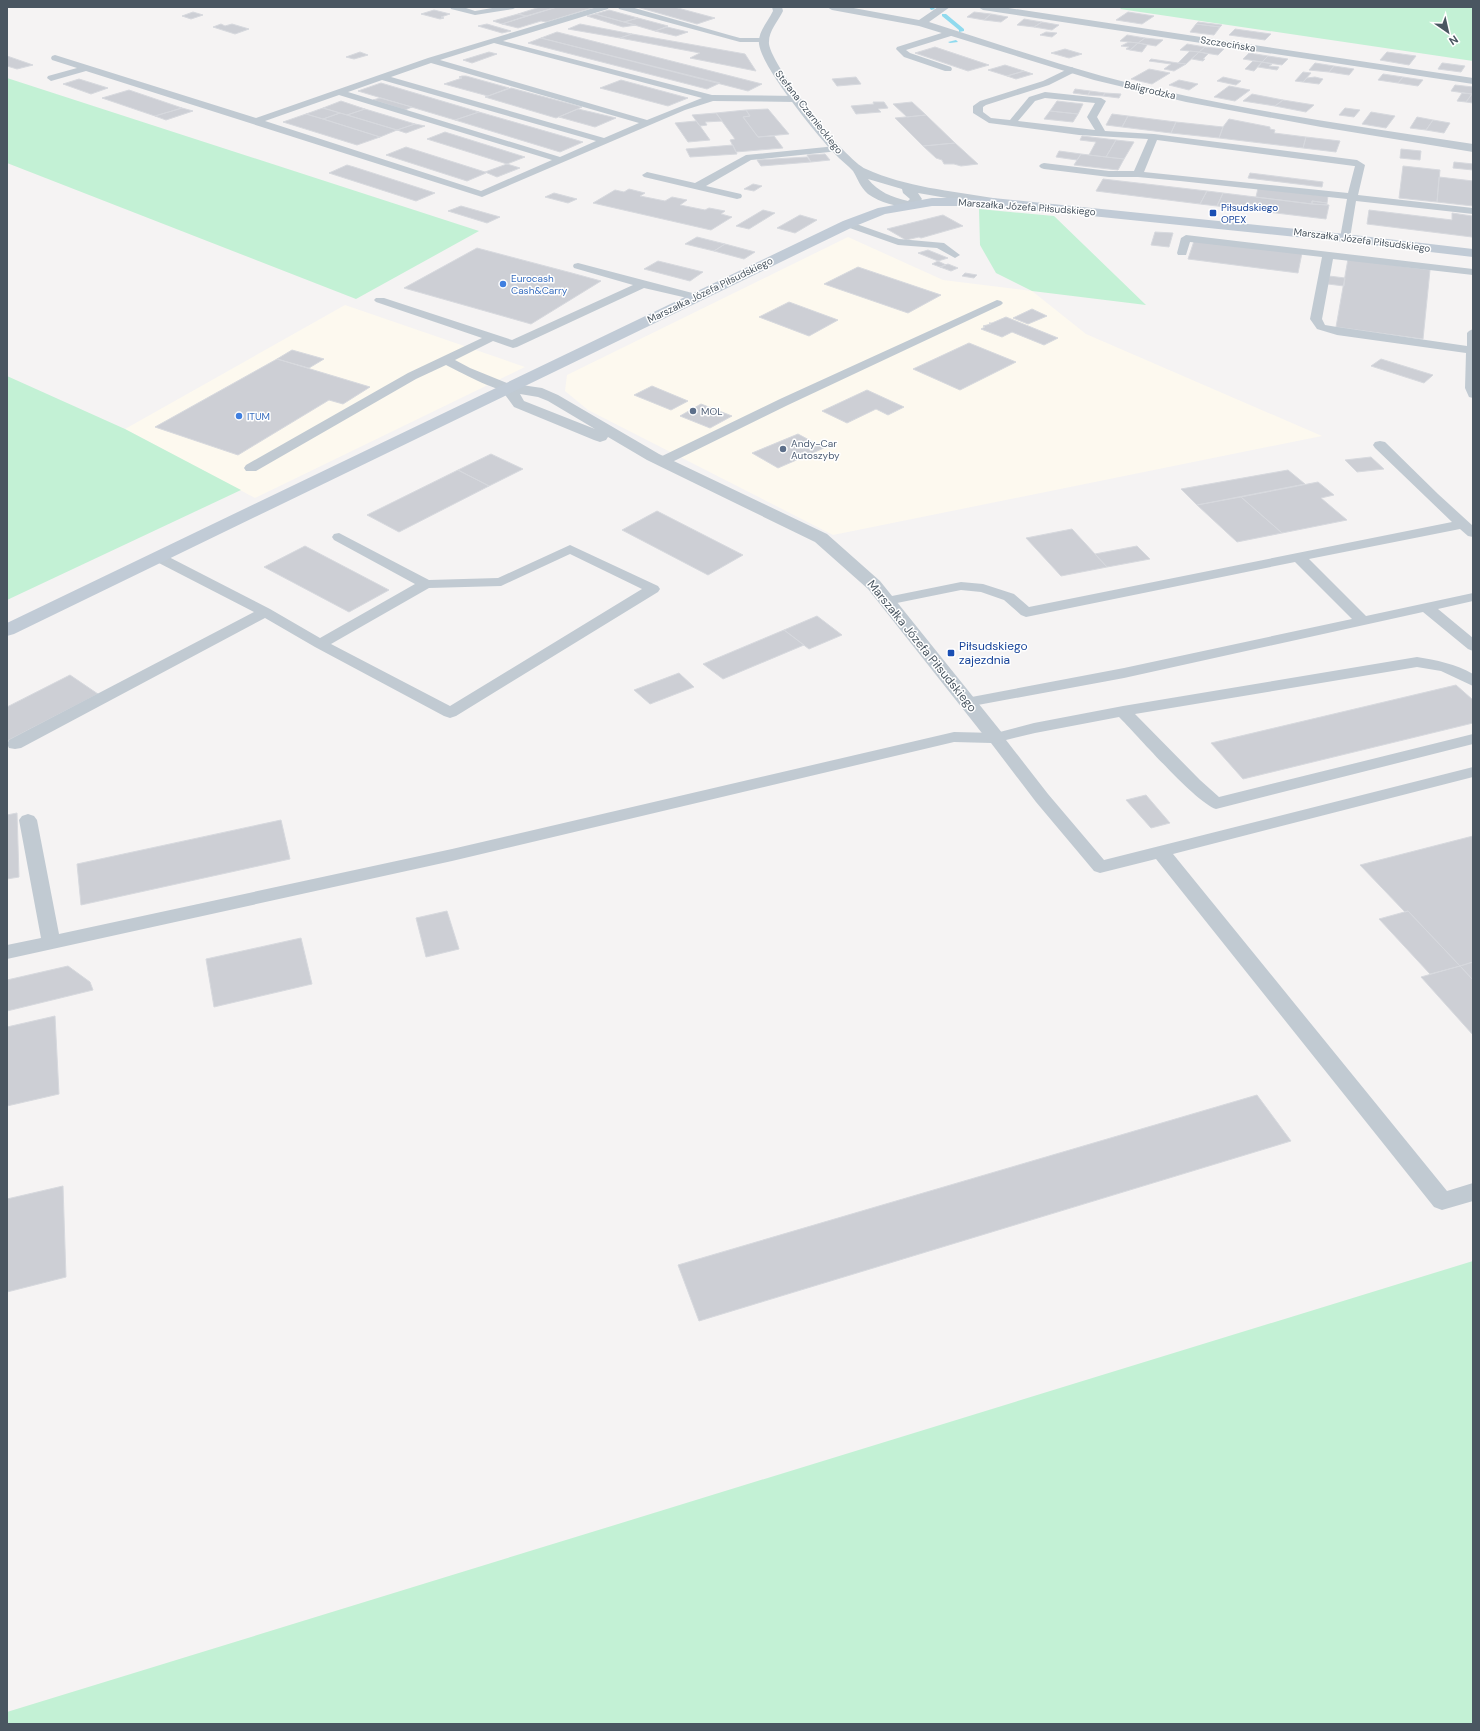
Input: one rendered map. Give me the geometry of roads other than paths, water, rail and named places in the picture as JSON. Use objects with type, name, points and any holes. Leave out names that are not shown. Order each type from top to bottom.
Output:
[{"type":"main road","name":"Marszałka Józefa Piłsudskiego","points":[[7,630],[869,215],[911,205],[947,201],[993,202],[1345,238],[1473,253]]},
{"type":"street","points":[[764,40],[764,33],[776,18],[778,11],[777,7]]},
{"type":"street","name":"Baligrodzka","points":[[832,7],[921,23],[1072,70],[1142,89],[1227,107],[1321,124],[1473,148]]},
{"type":"street","points":[[921,23],[945,7]]},
{"type":"street","name":"Szczecińska","points":[[983,7],[1473,80]]},
{"type":"street","name":"Stefana Czarnieckiego","points":[[764,40],[765,49],[769,60],[796,99],[836,149],[858,170],[863,181],[874,193],[895,202],[911,205],[916,199],[911,192],[899,185]]},
{"type":"street","name":"Stefana Czarnieckiego","points":[[858,170],[899,185],[993,202]]},
{"type":"street","points":[[869,215],[874,193]]},
{"type":"street","name":"Marszałka Józefa Piłsudskiego","points":[[508,388],[519,404],[529,410],[658,459],[821,538],[847,560],[887,600],[996,738]]},
{"type":"lane","points":[[454,7],[475,13],[513,7]]},
{"type":"lane","points":[[256,121],[431,60],[605,7]]},
{"type":"lane","points":[[622,7],[727,38],[740,40],[764,40]]},
{"type":"lane","points":[[948,69],[907,55],[900,49],[952,33]]},
{"type":"lane","points":[[494,41],[712,98],[796,99]]},
{"type":"lane","points":[[55,58],[482,194],[682,108],[712,98]]},
{"type":"lane","points":[[431,60],[649,123]]},
{"type":"lane","points":[[51,78],[86,68]]},
{"type":"lane","points":[[1072,70],[1046,82],[978,106],[978,113],[989,120],[1102,134],[1154,137],[1357,163],[1360,165],[1352,197],[1345,238]]},
{"type":"lane","points":[[382,77],[605,142]]},
{"type":"lane","points":[[339,92],[561,160]]},
{"type":"lane","points":[[1012,123],[1032,99],[1045,95],[1101,101],[1092,117],[1102,134]]},
{"type":"lane","points":[[1138,174],[1154,137]]},
{"type":"lane","points":[[696,187],[749,157],[836,149]]},
{"type":"lane","points":[[1044,166],[1109,174],[1138,174],[1219,180],[1473,211]]},
{"type":"lane","points":[[648,175],[737,196]]},
{"type":"lane","points":[[848,224],[898,242],[940,245],[955,255]]},
{"type":"lane","points":[[1182,253],[1186,238],[1473,272]]},
{"type":"lane","points":[[1328,255],[1316,319],[1321,327],[1337,331],[1472,350]]},
{"type":"lane","points":[[578,266],[696,297]]},
{"type":"lane","points":[[380,300],[513,344],[643,284]]},
{"type":"lane","points":[[658,459],[997,303]]},
{"type":"lane","points":[[1473,332],[1471,388],[1473,394]]},
{"type":"lane","points":[[251,468],[412,376],[492,337]]},
{"type":"lane","points":[[446,360],[466,371],[508,388]]},
{"type":"lane","points":[[1380,445],[1432,497],[1468,528]]},
{"type":"lane","points":[[887,600],[961,586],[983,588],[1009,597],[1026,612],[1298,557],[1468,528]]},
{"type":"lane","points":[[339,537],[426,584]]},
{"type":"lane","points":[[158,557],[265,612],[320,644],[450,713],[653,588],[570,549],[501,582],[426,584],[320,644]]},
{"type":"lane","points":[[1298,557],[1363,621]]},
{"type":"lane","points":[[967,702],[1124,673],[1473,597]]},
{"type":"lane","points":[[1426,607],[1473,646]]},
{"type":"lane","points":[[15,744],[265,612]]},
{"type":"lane","points":[[7,952],[452,855],[954,737],[996,738],[1034,728],[1123,711],[1417,662],[1442,666],[1466,676],[1473,681]]},
{"type":"lane","points":[[1123,711],[1194,784],[1216,803],[1473,739]]},
{"type":"lane","points":[[996,738],[1042,798],[1100,867],[1473,772]]},
{"type":"lane","points":[[28,820],[51,942]]},
{"type":"lane","points":[[1160,851],[1442,1201],[1473,1192]]},
{"type":"waterway","points":[[944,15],[962,30],[961,31]]},
{"type":"waterway","points":[[950,42],[956,41]]},
{"type":"place","name":"Piłsudskiego OPEX","points":[[1213,213]]},
{"type":"place","name":"Eurocash Cash&Carry","points":[[503,284]]},
{"type":"place","name":"MOL","points":[[693,411]]},
{"type":"place","name":"ITUM","points":[[239,416]]},
{"type":"place","name":"Andy-Car Autoszyby","points":[[783,449]]},
{"type":"place","name":"Piłsudskiego zajezdnia","points":[[951,653]]}]
